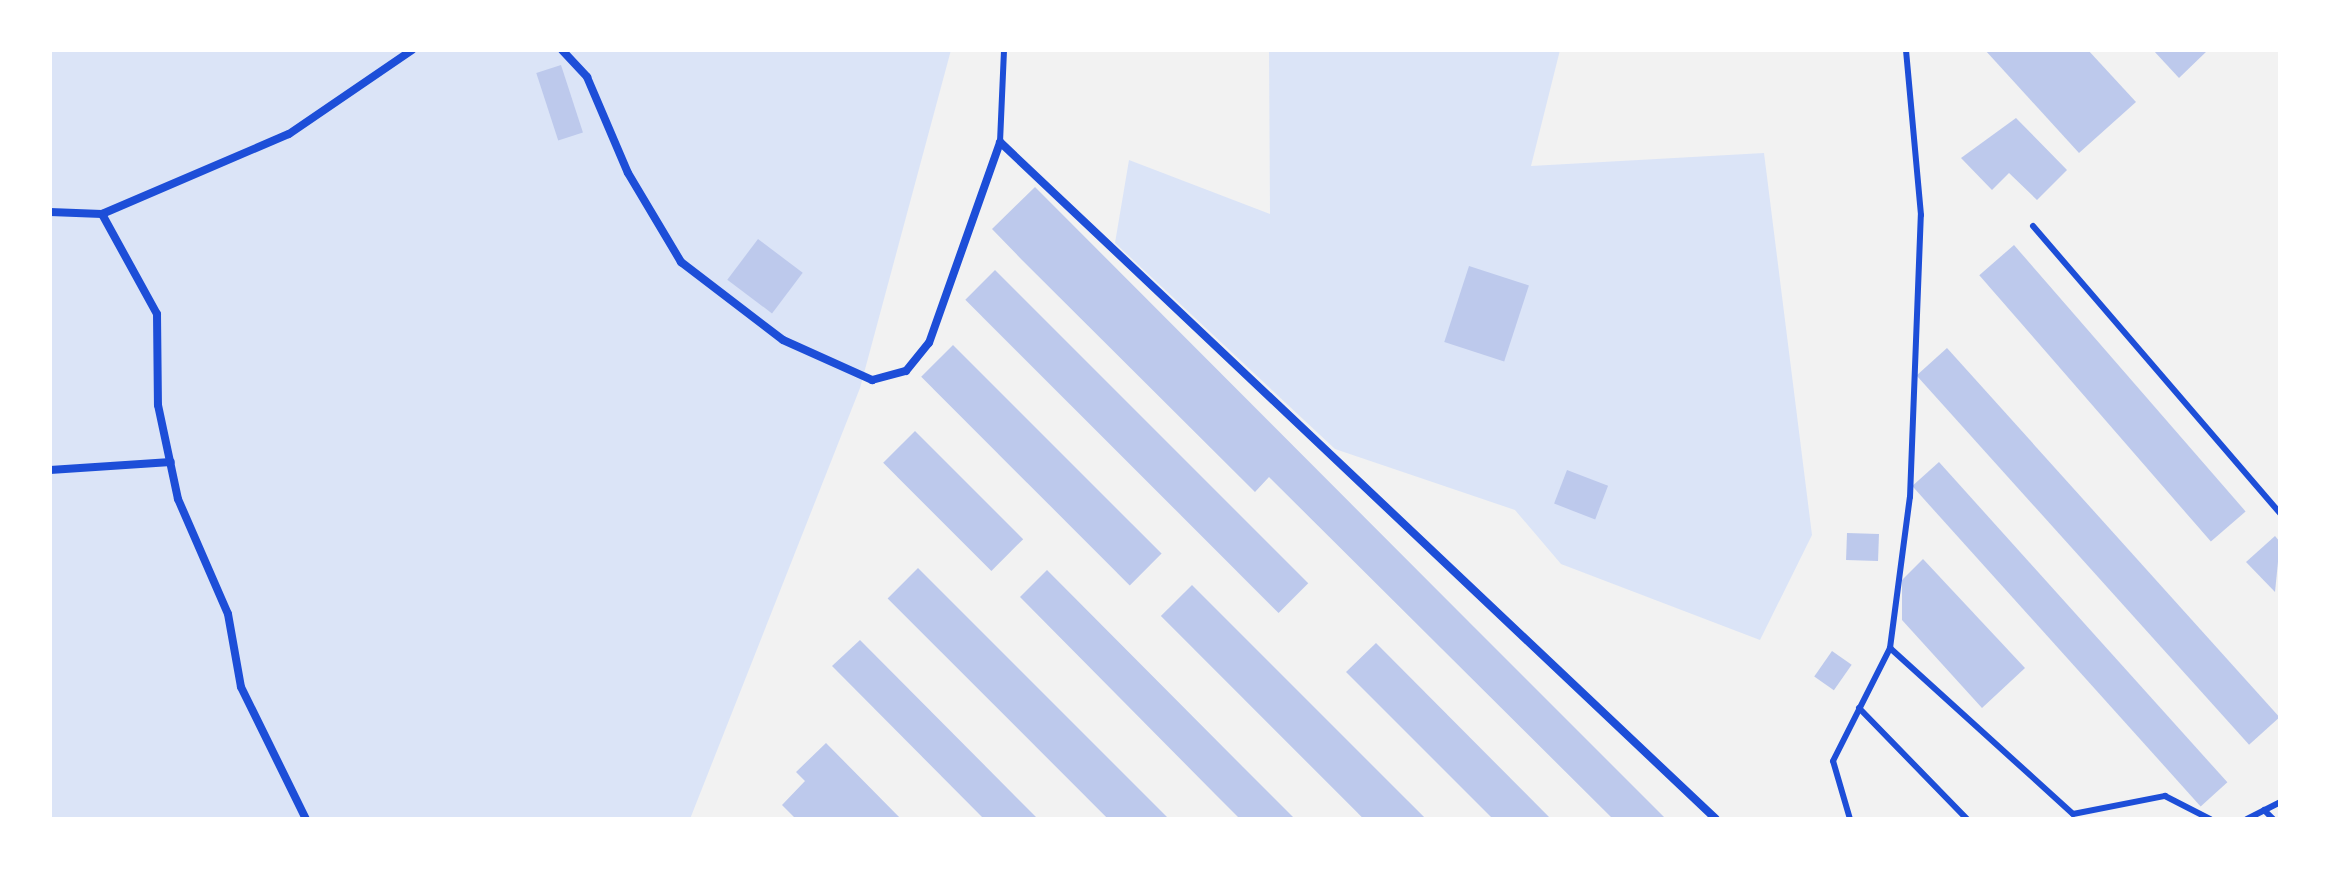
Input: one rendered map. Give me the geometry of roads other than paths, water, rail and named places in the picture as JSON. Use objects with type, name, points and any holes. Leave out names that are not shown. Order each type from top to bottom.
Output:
[{"type":"street","points":[[50,212],[102,214],[289,134],[412,50]]},
{"type":"street","points":[[562,50],[587,77],[628,173],[681,262],[783,340],[872,380],[906,371],[929,343],[1000,142],[1716,819]]},
{"type":"street","points":[[102,214],[157,314],[158,405],[178,499],[228,614],[241,687],[306,819]]},
{"type":"street","points":[[50,470],[171,462]]},
{"type":"lane","points":[[1000,142],[1004,50]]},
{"type":"lane","points":[[1850,819],[1833,761],[1890,648],[1910,497],[1921,215],[1906,50]]},
{"type":"lane","points":[[2033,226],[2280,513]]},
{"type":"lane","points":[[1890,648],[2075,816],[2165,796],[2210,819]]},
{"type":"lane","points":[[1859,708],[1967,819]]},
{"type":"lane","points":[[2247,819],[2280,802]]},
{"type":"lane","points":[[2264,810],[2273,819]]}]
